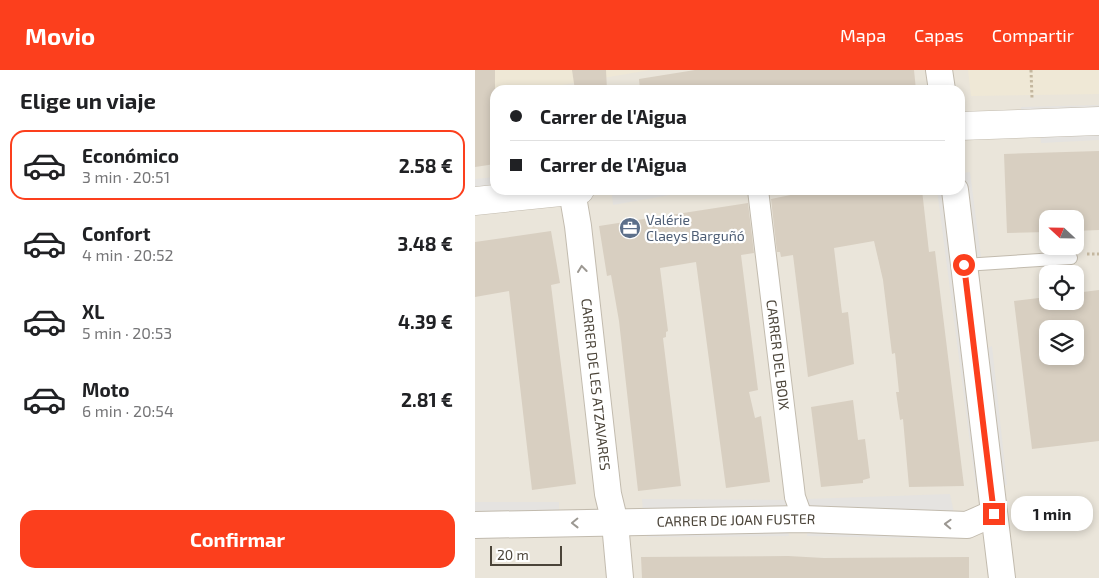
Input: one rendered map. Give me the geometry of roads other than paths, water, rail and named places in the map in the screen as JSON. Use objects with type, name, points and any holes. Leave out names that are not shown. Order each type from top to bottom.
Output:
[{"type":"street","points":[[939,70],[941,85]]},
{"type":"street","points":[[965,126],[1099,121]]},
{"type":"street","points":[[475,201],[524,195]]},
{"type":"street","name":"CARRER DE LES ATZAVARES","points":[[576,195],[608,494],[615,523],[621,578]]},
{"type":"street","name":"CARRER DEL BOIX","points":[[759,195],[795,497],[803,519]]},
{"type":"street","points":[[956,195],[1002,578]]},
{"type":"street","name":"CARRER DE JOAN FUSTER","points":[[475,525],[803,519],[967,525],[994,514]]},
{"type":"lane","points":[[964,265],[1071,258]]},
{"type":"place","name":"Valérie Claeys Barguñó","points":[[630,228]]}]
